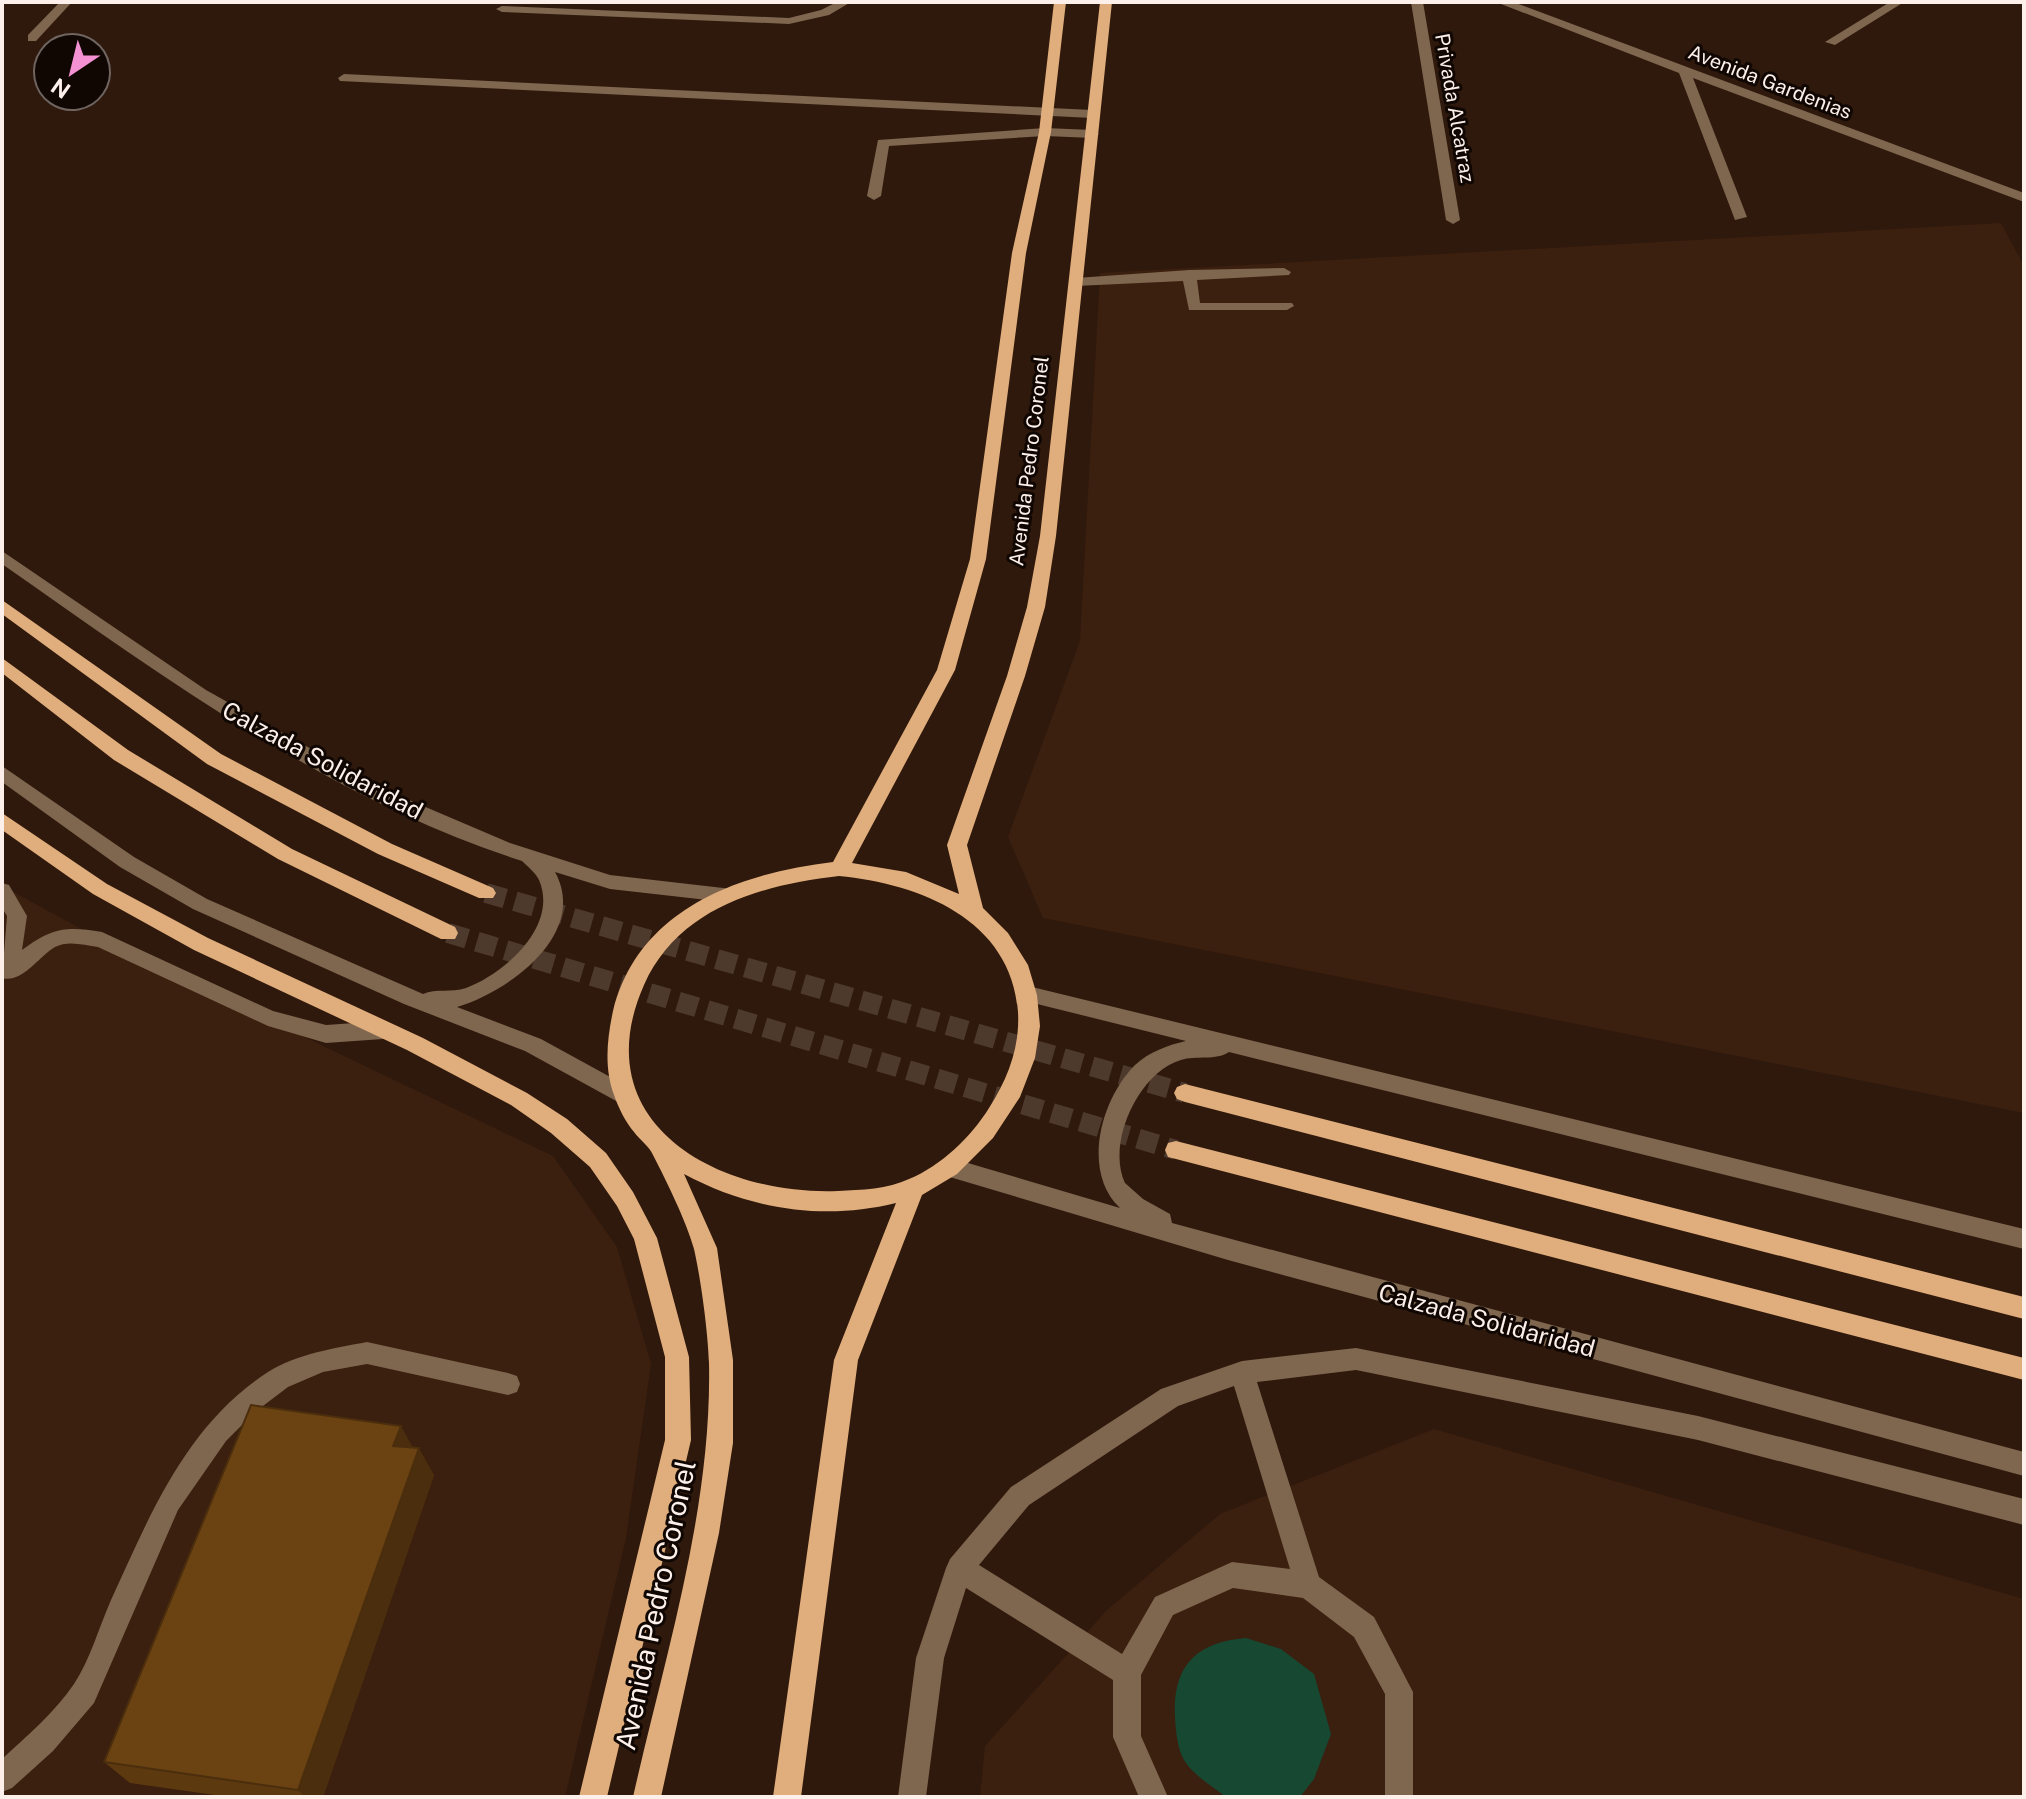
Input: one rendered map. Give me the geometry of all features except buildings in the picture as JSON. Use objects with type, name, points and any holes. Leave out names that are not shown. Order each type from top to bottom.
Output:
[{"type":"main road","name":"Avenida Pedro Coronel","points":[[839,869],[946,670],[978,559],[1019,253],[1045,132],[1060,2]]},
{"type":"main road","name":"Avenida Pedro Coronel","points":[[974,914],[957,845],[1036,607],[1048,536],[1106,2]]},
{"type":"main road","name":"Calzada Solidaridad","points":[[2,606],[214,759],[385,849],[486,893]]},
{"type":"main road","points":[[2,664],[121,755],[285,854],[448,933]]},
{"type":"main road","points":[[2,820],[100,889],[201,944],[383,1030],[519,1099],[559,1126],[598,1160],[625,1199],[645,1238],[677,1357],[678,1440],[593,1797]]},
{"type":"main road","points":[[839,869],[876,872],[945,894],[974,914],[1004,944],[1028,994],[1031,1028],[1026,1063],[1011,1097],[951,1168],[913,1188],[848,1201],[779,1198],[713,1180],[661,1147],[626,1096],[616,1049],[623,1002],[646,959],[681,922],[725,894],[781,875],[839,869]]},
{"type":"main road","points":[[1185,1093],[2024,1308]]},
{"type":"main road","name":"Avenida Pedro Coronel","points":[[647,1797],[706,1533],[720,1443],[721,1360],[705,1248],[661,1147]]},
{"type":"main road","points":[[1176,1150],[2024,1369]]},
{"type":"main road","points":[[787,1797],[846,1360],[913,1188]]},
{"type":"street","points":[[38,32],[66,2]]},
{"type":"street","points":[[670,16],[701,2]]},
{"type":"street","points":[[502,9],[789,21],[825,13],[845,2]]},
{"type":"street","name":"Privada Alcatraz","points":[[1417,2],[1453,220]]},
{"type":"street","name":"Avenida Gardenias","points":[[1502,2],[2024,198]]},
{"type":"street","points":[[1831,42],[1898,2]]},
{"type":"street","points":[[1685,72],[1740,217]]},
{"type":"street","points":[[344,78],[1092,114]]},
{"type":"street","points":[[874,196],[883,143],[1045,132],[1093,134]]},
{"type":"street","points":[[1076,282],[1189,274],[1284,272]]},
{"type":"street","points":[[1189,274],[1194,307],[1287,306]]},
{"type":"street","name":"Calzada Solidaridad","points":[[2,556],[200,694],[374,793],[528,856],[610,882],[725,894]]},
{"type":"street","points":[[2,773],[127,862],[200,904],[411,998],[533,1045],[626,1096]]},
{"type":"street","points":[[411,998],[457,999],[493,982],[525,961],[548,923],[554,902],[549,878],[528,856]]},
{"type":"street","points":[[2,890],[17,916],[9,972],[50,940],[72,935],[102,940],[268,1018],[326,1034],[383,1030]]},
{"type":"street","points":[[1028,994],[2024,1239]]},
{"type":"street","points":[[1228,1250],[1140,1212],[1113,1183],[1111,1149],[1114,1122],[1122,1097],[1141,1071],[1169,1052],[1207,1047],[1264,1051]]},
{"type":"street","name":"Calzada Solidaridad","points":[[951,1168],[1228,1250],[2024,1464]]},
{"type":"street","points":[[2,1778],[43,1741],[84,1693],[169,1501],[217,1433],[246,1404],[279,1379],[322,1361],[367,1353],[508,1384]]},
{"type":"street","points":[[912,1797],[930,1658],[959,1568],[1020,1496],[1170,1397],[1242,1372],[1356,1359],[1698,1428],[2024,1512]]},
{"type":"street","points":[[1242,1372],[1308,1585]]},
{"type":"street","points":[[959,1568],[1127,1673]]},
{"type":"street","points":[[1154,1797],[1127,1737],[1127,1673],[1164,1606],[1232,1575],[1308,1585],[1364,1627],[1399,1692],[1399,1797]]},
{"type":"street","points":[[1382,1797],[1401,1764]]},
{"type":"shaded area","points":[[2001,223],[2024,266],[2024,1113],[1043,918],[1008,837],[1080,641],[1100,273]]},
{"type":"shaded area","points":[[2,886],[102,940],[553,1156],[617,1247],[651,1364],[626,1538],[565,1797],[2,1797]]},
{"type":"shaded area","points":[[1434,1429],[2024,1599],[2024,1797],[980,1797],[985,1746],[1106,1611],[1220,1514]]},
{"type":"green space","points":[[1246,1638],[1281,1649],[1314,1674],[1331,1734],[1314,1779],[1300,1797],[1226,1797],[1192,1770],[1180,1750],[1175,1700],[1183,1671],[1201,1651],[1228,1640]]},
{"type":"tunnel","points":[[486,893],[1185,1093]]},
{"type":"tunnel","points":[[448,933],[1176,1150]]}]
